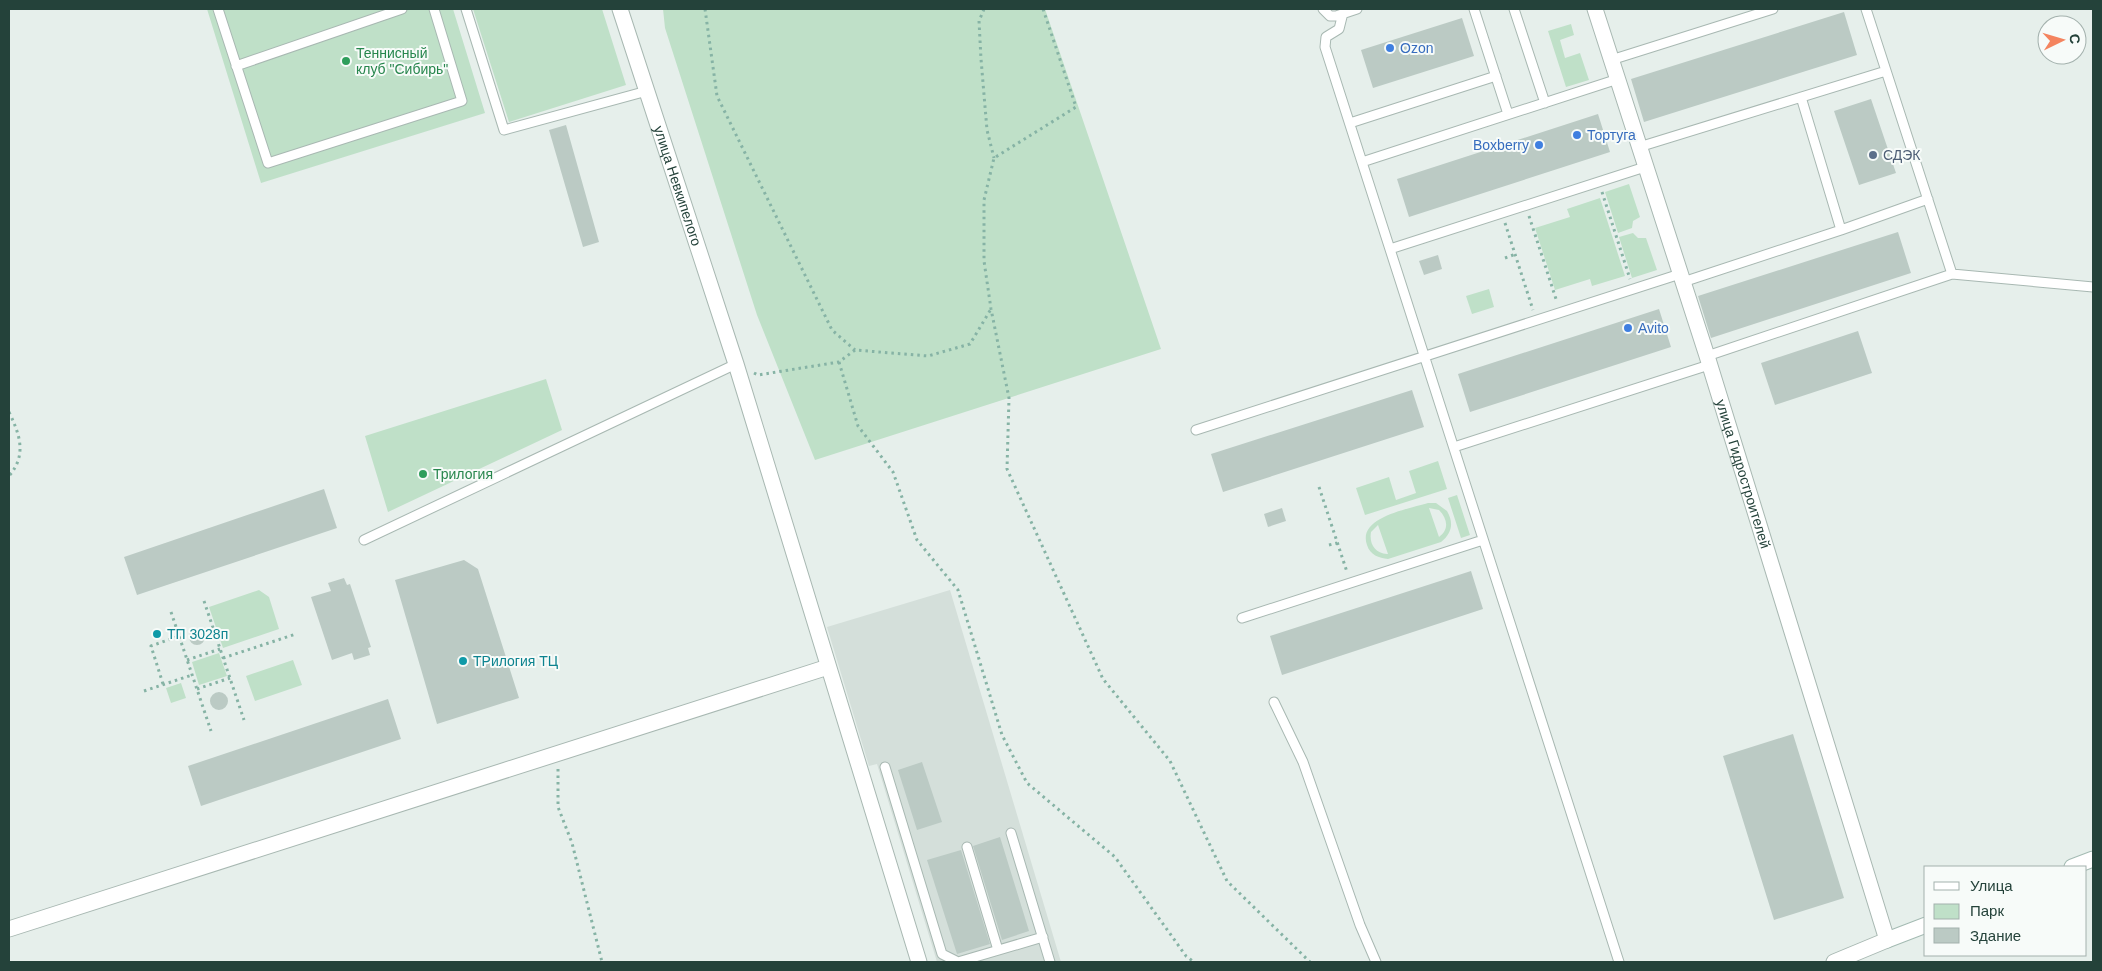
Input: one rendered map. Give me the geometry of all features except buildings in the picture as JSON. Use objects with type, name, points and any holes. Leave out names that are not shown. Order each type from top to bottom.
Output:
[{"type":"street","name":"улица Невкипелого","points":[[620,9],[736,364],[919,962]]},
{"type":"street","name":"улица Гидростроителей","points":[[1595,9],[1708,361],[1887,940]]},
{"type":"street","points":[[9,929],[828,667]]},
{"type":"street","points":[[2075,866],[2093,859]]},
{"type":"street","points":[[1834,962],[1924,926]]},
{"type":"lane","points":[[218,9],[268,163],[462,101],[434,9]]},
{"type":"lane","points":[[236,66],[402,9]]},
{"type":"lane","points":[[466,9],[504,130],[647,91]]},
{"type":"lane","points":[[1324,9],[1330,16],[1358,9]]},
{"type":"lane","points":[[1474,9],[1508,114]]},
{"type":"lane","points":[[1514,9],[1545,103]]},
{"type":"lane","points":[[1611,60],[1773,9]]},
{"type":"lane","points":[[1866,9],[1952,274]]},
{"type":"lane","points":[[1343,13],[1339,30],[1326,37],[1324,42],[1619,962]]},
{"type":"lane","points":[[1640,147],[1886,71]]},
{"type":"lane","points":[[1350,123],[1496,76]]},
{"type":"lane","points":[[1362,162],[1618,79]]},
{"type":"lane","points":[[1801,97],[1841,230]]},
{"type":"lane","points":[[1390,249],[1646,167]]},
{"type":"lane","points":[[1196,430],[1633,289],[1681,278],[1841,230],[1928,199]]},
{"type":"lane","points":[[1454,447],[1708,361],[1952,274],[2093,287]]},
{"type":"lane","points":[[364,540],[736,364]]},
{"type":"lane","points":[[1242,618],[1483,540]]},
{"type":"lane","points":[[1274,702],[1303,762],[1360,925],[1376,962]]},
{"type":"lane","points":[[885,766],[942,954],[958,962],[1043,937]]},
{"type":"lane","points":[[1011,833],[1050,962]]},
{"type":"lane","points":[[967,848],[998,950]]},
{"type":"path","points":[[705,9],[717,96],[832,330],[855,350],[928,356],[970,344],[991,309]]},
{"type":"path","points":[[984,9],[979,21],[981,59],[987,130],[994,158],[984,200],[984,261],[991,309],[1009,398],[1007,469],[1103,679],[1170,761],[1227,881],[1310,962]]},
{"type":"path","points":[[994,158],[1076,107],[1043,9]]},
{"type":"path","points":[[1598,182],[1633,289]]},
{"type":"path","points":[[1526,205],[1560,313]]},
{"type":"path","points":[[1502,213],[1536,320]]},
{"type":"path","points":[[1505,258],[1516,254]]},
{"type":"path","points":[[736,364],[758,375],[839,362],[855,350]]},
{"type":"path","points":[[839,362],[858,426],[893,472],[917,540],[958,590],[1002,735],[1027,784],[1115,856],[1186,956],[1194,962]]},
{"type":"path","points":[[9,412],[21,443],[16,468],[9,476]]},
{"type":"path","points":[[1319,487],[1350,583]]},
{"type":"path","points":[[1329,545],[1337,543]]},
{"type":"path","points":[[204,601],[244,720]]},
{"type":"path","points":[[171,612],[211,731]]},
{"type":"path","points":[[223,658],[296,634]]},
{"type":"path","points":[[164,684],[151,646],[179,636]]},
{"type":"path","points":[[187,660],[220,649]]},
{"type":"path","points":[[144,691],[192,675]]},
{"type":"path","points":[[197,689],[230,678]]},
{"type":"path","points":[[558,753],[558,807],[572,842],[602,962]]},
{"type":"shaded area","points":[[950,590],[1061,962],[937,962],[877,764],[869,766],[827,627]]},
{"type":"green space","name":"Теннисный клуб \"Сибирь\"","points":[[207,9],[453,9],[485,113],[261,183]]},
{"type":"green space","points":[[473,9],[602,9],[626,85],[509,122]]},
{"type":"green space","points":[[663,9],[1045,9],[1161,349],[815,460],[757,315],[665,28]]},
{"type":"green space","points":[[1571,24],[1574,35],[1560,40],[1565,58],[1580,53],[1589,80],[1566,87],[1548,31]]},
{"type":"green space","points":[[1629,184],[1640,217],[1633,221],[1632,228],[1618,233],[1605,192]]},
{"type":"green space","points":[[1600,198],[1625,276],[1592,286],[1590,279],[1555,290],[1535,228],[1570,217],[1567,209]]},
{"type":"green space","points":[[1633,233],[1638,238],[1646,238],[1657,270],[1632,278],[1619,237]]},
{"type":"green space","points":[[1489,289],[1494,307],[1472,314],[1466,296]]},
{"type":"green space","name":"Трилогия","points":[[546,379],[562,430],[388,512],[365,436]]},
{"type":"green space","points":[[1438,461],[1447,489],[1365,515],[1356,488],[1389,477],[1396,500],[1416,493],[1409,471]]},
{"type":"green space","points":[[1457,495],[1470,535],[1461,538],[1448,498]]},
{"type":"green space","points":[[1428,503],[1436,503],[1447,511],[1451,520],[1451,528],[1445,539],[1441,542],[1388,559],[1378,557],[1370,551],[1366,535],[1370,527],[1377,521]],"holes":[[[1429,508],[1439,510],[1446,521],[1446,528],[1439,537]],[[1378,525],[1388,554],[1379,552],[1372,544],[1371,532]]]},
{"type":"green space","points":[[259,590],[269,597],[279,629],[223,648],[209,607]]},
{"type":"green space","points":[[219,653],[227,676],[199,685],[192,662]]},
{"type":"green space","points":[[293,660],[302,685],[255,701],[246,676]]},
{"type":"green space","points":[[181,683],[186,698],[171,703],[166,688]]},
{"type":"place","name":"Ozon","points":[[1390,48]]},
{"type":"place","name":"Теннисный клуб \"Сибирь\"","points":[[346,61]]},
{"type":"place","name":"Тортуга","points":[[1577,135]]},
{"type":"place","name":"Boxberry","points":[[1539,145]]},
{"type":"place","name":"СДЭК","points":[[1873,155]]},
{"type":"place","name":"Avito","points":[[1628,328]]},
{"type":"place","name":"Трилогия","points":[[423,474]]},
{"type":"place","name":"ТП 3028п","points":[[157,634]]},
{"type":"place","name":"ТРилогия ТЦ","points":[[463,661]]}]
